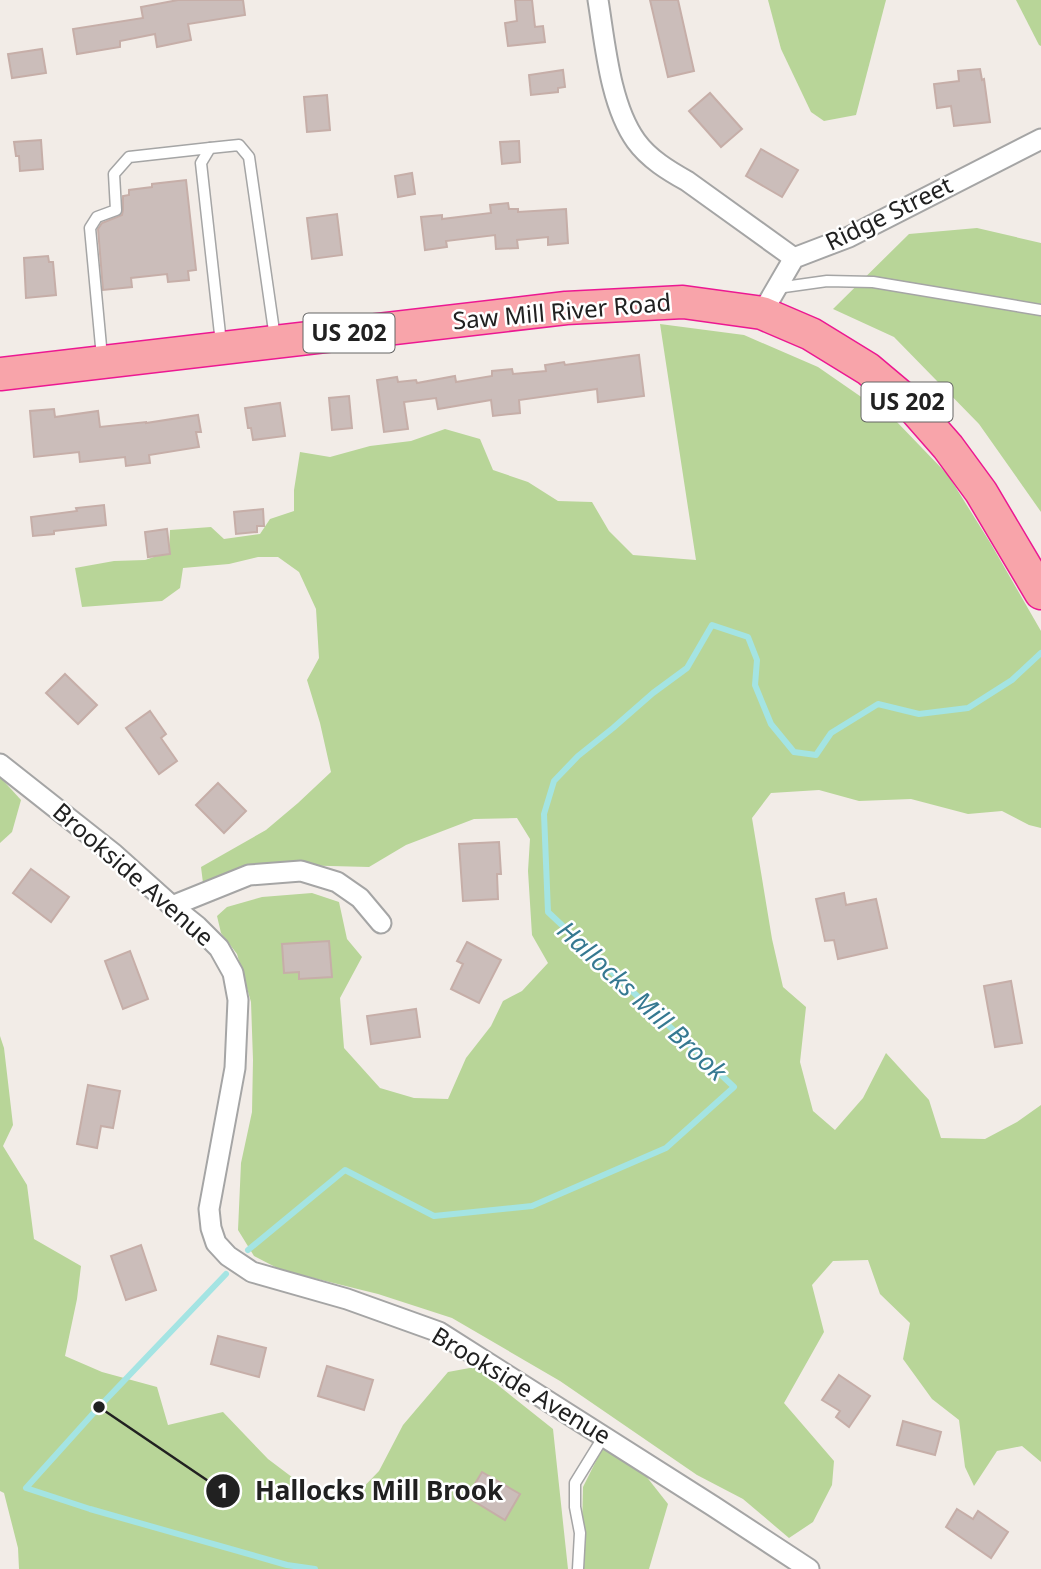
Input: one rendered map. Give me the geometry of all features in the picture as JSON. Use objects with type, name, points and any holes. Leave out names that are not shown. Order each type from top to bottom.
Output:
[{"type":"highway","name":"Saw Mill River Road","points":[[0,374],[566,308],[633,303],[769,301],[811,334],[868,369],[912,406],[948,447],[981,492],[1041,593]]},
{"type":"street","points":[[598,0],[616,96],[636,141],[671,172],[794,258]]},
{"type":"street","name":"Ridge Street","points":[[769,301],[794,258],[849,237],[1041,139]]},
{"type":"street","name":"Brookside Avenue","points":[[0,764],[114,854],[197,926],[219,948],[233,972],[237,1000],[235,1069],[209,1209],[216,1242],[228,1256],[251,1272],[348,1298],[439,1332],[809,1569]]},
{"type":"street","points":[[172,906],[249,875],[301,871],[337,882],[360,898],[381,923]]},
{"type":"lane","points":[[103,362],[90,228],[97,216],[116,210],[114,174],[129,157],[239,145],[249,157],[276,342]]},
{"type":"lane","points":[[210,148],[201,163],[221,348]]},
{"type":"lane","points":[[769,301],[827,281],[873,282],[1041,310]]},
{"type":"lane","points":[[578,1569],[580,1533],[575,1507],[575,1483],[604,1436]]},
{"type":"green space","points":[[768,0],[886,0],[856,115],[824,121],[811,112],[781,49]]},
{"type":"green space","points":[[1016,0],[1041,0],[1041,46],[1039,45]]},
{"type":"green space","points":[[977,228],[1041,243],[1041,512],[979,424],[894,337],[833,309],[909,234]]},
{"type":"green space","points":[[660,324],[744,335],[818,367],[896,421],[948,475],[1041,631],[1041,828],[1002,811],[968,814],[911,799],[859,801],[819,790],[771,793],[752,818],[772,939],[783,987],[806,1007],[800,1062],[813,1111],[835,1130],[863,1098],[886,1053],[929,1100],[941,1138],[985,1139],[1041,1105],[1041,1462],[1022,1446],[997,1451],[974,1486],[965,1467],[959,1420],[932,1399],[903,1359],[910,1323],[880,1294],[868,1260],[833,1261],[812,1285],[824,1332],[784,1403],[834,1461],[832,1485],[813,1522],[789,1538],[743,1499],[697,1475],[560,1381],[452,1318],[378,1294],[281,1270],[254,1256],[238,1230],[241,1163],[252,1112],[251,1002],[237,954],[221,933],[217,916],[227,907],[262,897],[312,893],[339,902],[347,939],[362,957],[340,998],[344,1048],[380,1088],[414,1098],[448,1099],[466,1058],[491,1026],[503,1001],[522,991],[548,963],[532,935],[528,871],[530,839],[517,818],[474,819],[406,845],[369,867],[252,864],[203,883],[201,867],[266,830],[331,772],[307,680],[319,658],[316,609],[299,572],[278,557],[258,557],[229,564],[183,568],[180,588],[162,601],[82,607],[75,568],[114,561],[145,560],[169,552],[170,530],[211,527],[224,539],[260,534],[270,519],[294,511],[294,490],[300,452],[330,457],[370,446],[411,441],[445,429],[480,439],[493,470],[528,482],[558,501],[592,502],[609,531],[633,555],[696,560]]},
{"type":"green space","points":[[0,777],[21,800],[12,832],[0,843]]},
{"type":"green space","points":[[0,1036],[4,1048],[13,1125],[3,1146],[27,1185],[34,1239],[81,1266],[65,1356],[102,1372],[157,1387],[168,1425],[223,1412],[268,1459],[317,1496],[352,1499],[379,1471],[403,1425],[448,1372],[475,1367],[553,1429],[568,1569],[19,1569],[18,1548],[4,1493],[0,1491]]},
{"type":"green space","points":[[604,1445],[642,1471],[668,1504],[649,1569],[581,1569],[583,1487]]},
{"type":"building","points":[[178,0],[243,0],[245,15],[188,24],[191,40],[157,47],[155,34],[120,41],[120,47],[77,54],[73,29],[143,18],[141,7]]},
{"type":"building","points":[[515,0],[532,0],[535,27],[543,26],[545,42],[508,46],[505,23],[517,21]]},
{"type":"building","points":[[650,0],[678,0],[694,71],[668,77]]},
{"type":"building","points":[[42,49],[46,73],[12,78],[8,54]]},
{"type":"building","points":[[980,69],[990,122],[954,126],[951,106],[937,108],[934,84],[959,81],[958,71]]},
{"type":"building","points":[[563,70],[565,87],[558,88],[558,92],[531,95],[529,75]]},
{"type":"building","points":[[710,93],[742,129],[721,147],[689,111]]},
{"type":"building","points":[[327,95],[330,130],[307,132],[304,97]]},
{"type":"building","points":[[41,140],[43,169],[20,171],[14,142]]},
{"type":"building","points":[[519,141],[520,162],[502,164],[500,142]]},
{"type":"building","points":[[761,149],[798,170],[782,197],[746,176]]},
{"type":"building","points":[[412,173],[415,194],[398,197],[395,176]]},
{"type":"building","points":[[186,180],[196,270],[188,271],[189,280],[168,282],[167,274],[131,278],[132,287],[103,290],[98,229],[102,223],[122,215],[123,196],[129,195],[129,190]]},
{"type":"building","points":[[508,203],[509,209],[518,209],[518,212],[566,209],[568,243],[548,245],[548,237],[517,240],[518,248],[496,249],[495,235],[446,241],[447,247],[425,250],[421,217],[442,215],[442,219],[491,213],[490,205]]},
{"type":"building","points":[[337,214],[342,255],[312,259],[307,218]]},
{"type":"building","points":[[48,256],[49,262],[53,262],[56,295],[26,298],[24,258]]},
{"type":"building","points":[[639,355],[644,396],[598,402],[597,389],[519,400],[520,413],[493,416],[491,400],[438,409],[436,398],[404,402],[408,429],[384,432],[377,380],[397,377],[398,382],[416,380],[417,383],[455,376],[456,382],[492,376],[492,371],[512,369],[513,374],[546,371],[545,365],[564,362],[565,365]]},
{"type":"building","points":[[349,396],[352,428],[332,430],[329,398]]},
{"type":"building","points":[[280,403],[285,436],[253,440],[245,408]]},
{"type":"building","points":[[54,409],[55,417],[98,411],[100,427],[198,415],[201,432],[196,432],[199,447],[149,455],[150,463],[126,466],[125,457],[80,462],[79,452],[34,457],[30,411]]},
{"type":"building","points":[[104,505],[106,525],[33,536],[31,517]]},
{"type":"building","points":[[263,509],[264,526],[257,526],[257,532],[236,534],[234,512]]},
{"type":"building","points":[[167,529],[170,554],[148,557],[145,532]]},
{"type":"building","points":[[65,674],[97,705],[78,724],[46,693]]},
{"type":"building","points":[[150,711],[166,734],[161,738],[177,761],[159,774],[126,728]]},
{"type":"building","points":[[218,783],[246,811],[224,833],[196,805]]},
{"type":"building","points":[[499,842],[501,874],[497,874],[498,899],[463,901],[459,844]]},
{"type":"building","points":[[31,869],[69,897],[51,922],[13,893]]},
{"type":"building","points":[[844,893],[846,905],[876,899],[887,948],[838,959],[834,940],[825,941],[816,899]]},
{"type":"building","points":[[329,941],[332,977],[299,979],[299,972],[284,973],[282,944]]},
{"type":"building","points":[[467,942],[501,960],[479,1003],[451,989],[463,964],[457,961]]},
{"type":"building","points":[[130,951],[148,999],[123,1009],[105,961]]},
{"type":"building","points":[[1011,981],[1022,1043],[995,1047],[984,986]]},
{"type":"building","points":[[416,1009],[420,1037],[371,1044],[367,1016]]},
{"type":"building","points":[[88,1085],[120,1091],[113,1128],[101,1126],[97,1148],[77,1144]]},
{"type":"building","points":[[141,1245],[156,1290],[126,1300],[111,1256]]},
{"type":"building","points":[[218,1336],[266,1348],[259,1377],[211,1364]]},
{"type":"building","points":[[327,1366],[373,1380],[364,1410],[318,1396]]},
{"type":"building","points":[[839,1375],[870,1396],[849,1427],[836,1417],[840,1411],[822,1400]]},
{"type":"building","points":[[903,1421],[941,1432],[935,1455],[897,1445]]},
{"type":"building","points":[[482,1472],[520,1494],[505,1520],[467,1497]]},
{"type":"building","points":[[957,1509],[973,1519],[978,1511],[1008,1532],[991,1558],[946,1527]]},
{"type":"waterway","name":"Hallocks Mill Brook","points":[[248,1250],[345,1170],[434,1216],[532,1206],[666,1148],[734,1087],[548,912],[544,814],[554,781],[578,756],[687,668],[712,625],[748,637],[757,660],[755,685],[771,724],[794,752],[816,755],[831,733],[878,704],[919,714],[968,708],[1012,680],[1041,653]]},
{"type":"waterway","name":"Hallocks Mill Brook","points":[[226,1274],[26,1488],[287,1565],[315,1569]]},
{"type":"place","name":"Hallocks Mill Brook","points":[[99,1407]]}]
